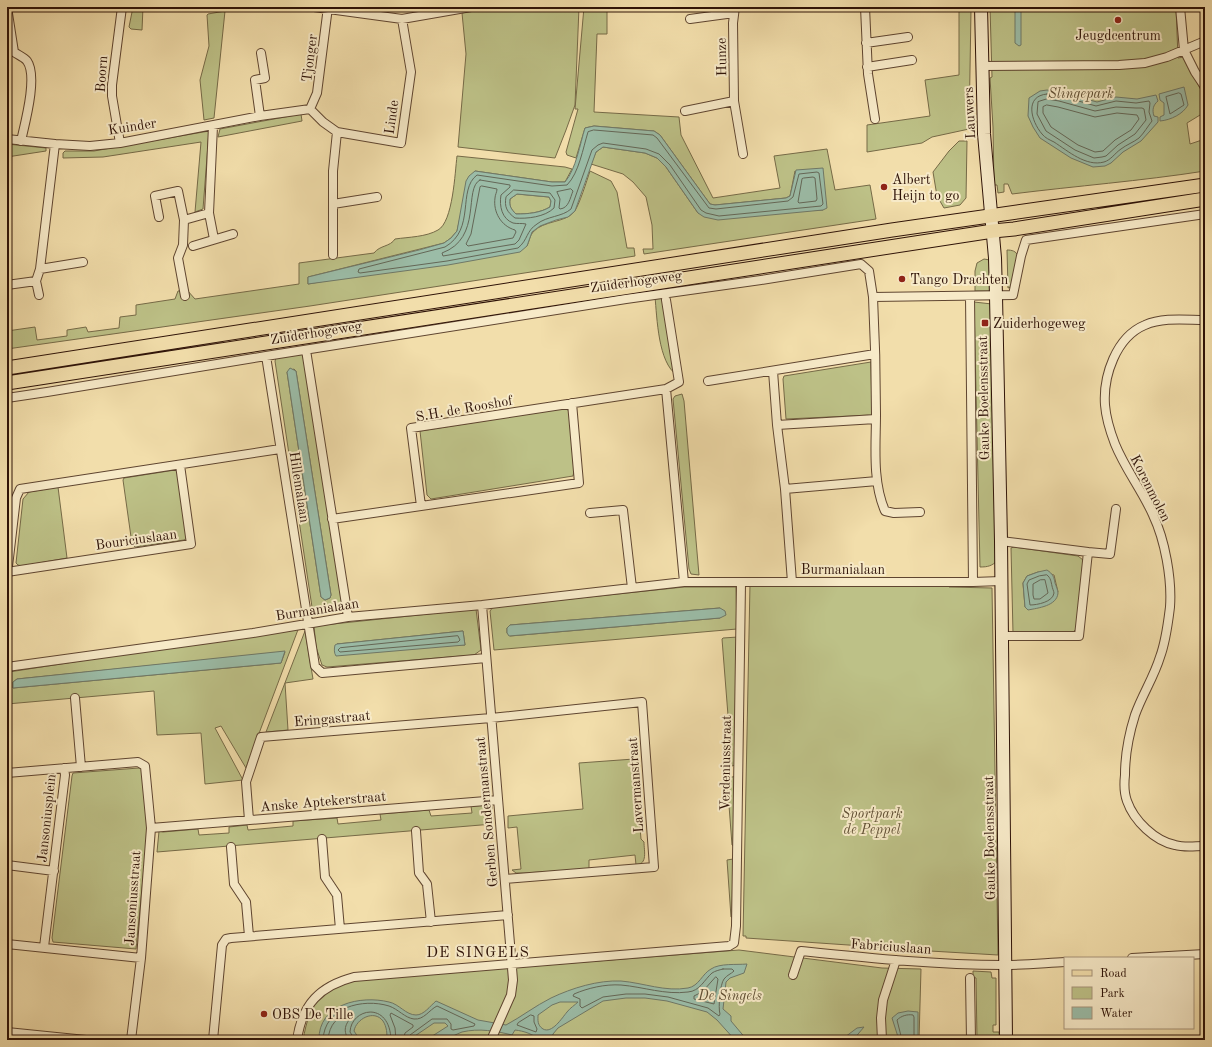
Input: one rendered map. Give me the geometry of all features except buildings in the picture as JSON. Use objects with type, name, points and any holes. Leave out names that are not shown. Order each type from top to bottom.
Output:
[{"type":"main road","name":"Lauwers","points":[[981,7],[984,134],[991,216]]},
{"type":"main road","name":"Zuiderhogeweg","points":[[7,368],[892,230],[1205,185]]},
{"type":"main road","name":"Zuiderhogeweg","points":[[7,383],[1205,199]]},
{"type":"main road","points":[[991,216],[992,231]]},
{"type":"main road","name":"Gauke Boelensstraat","points":[[992,231],[996,296],[1001,541],[1006,1040]]},
{"type":"street","points":[[7,7],[14,52],[26,60],[29,64],[32,84],[21,141]]},
{"type":"street","name":"Boorn","points":[[120,143],[112,96],[112,85],[122,7]]},
{"type":"street","points":[[314,7],[402,19],[471,7]]},
{"type":"street","points":[[865,7],[867,67],[876,119]]},
{"type":"street","points":[[1180,7],[1184,50],[1195,72],[1205,87]]},
{"type":"street","name":"Tjonger","points":[[310,109],[317,93],[328,8]]},
{"type":"street","name":"Hunze","points":[[690,19],[734,10],[734,101],[743,154]]},
{"type":"street","name":"Linde","points":[[310,109],[336,132],[401,143],[410,72],[402,19]]},
{"type":"street","points":[[866,43],[908,37]]},
{"type":"street","points":[[982,66],[1119,65],[1152,61],[1205,41]]},
{"type":"street","points":[[260,116],[255,80],[265,78],[261,53]]},
{"type":"street","points":[[867,67],[912,60]]},
{"type":"street","points":[[685,110],[734,101]]},
{"type":"street","name":"Kuinder","points":[[7,139],[90,146],[120,143],[260,116],[310,109]]},
{"type":"street","points":[[213,126],[209,213],[214,239]]},
{"type":"street","points":[[333,255],[333,171],[336,132]]},
{"type":"street","points":[[39,295],[36,281],[40,269],[55,144]]},
{"type":"street","points":[[159,217],[155,196],[178,191],[184,220],[183,245],[178,258],[185,296]]},
{"type":"street","points":[[334,204],[377,197]]},
{"type":"street","points":[[184,220],[209,213]]},
{"type":"street","points":[[873,297],[1013,295],[1026,240],[1205,214]]},
{"type":"street","points":[[193,246],[233,234]]},
{"type":"street","points":[[40,269],[83,262]]},
{"type":"street","name":"Zuiderhogeweg","points":[[7,398],[612,301],[861,264],[869,271],[873,297],[876,354],[877,481],[881,502],[885,511],[894,513],[920,512]]},
{"type":"street","points":[[7,285],[36,281]]},
{"type":"street","name":"Gauke Boelensstraat","points":[[970,296],[972,582]]},
{"type":"street","points":[[666,300],[679,382],[666,388],[684,582]]},
{"type":"street","name":"Korenmolen","points":[[1205,320],[1153,322],[1144,325],[1135,331],[1121,345],[1110,367],[1106,383],[1105,404],[1115,445],[1154,516],[1165,554],[1169,575],[1170,606],[1166,635],[1161,656],[1135,715],[1125,762],[1125,796],[1135,817],[1146,829],[1157,837],[1176,846],[1205,846]]},
{"type":"street","name":"Hillemalaan","points":[[306,350],[348,616]]},
{"type":"street","points":[[708,381],[876,354]]},
{"type":"street","name":"Hillemalaan","points":[[266,356],[308,623]]},
{"type":"street","points":[[773,371],[777,425],[785,489],[792,582]]},
{"type":"street","name":"S.H. de Rooshof","points":[[421,506],[411,428],[666,388]]},
{"type":"street","points":[[332,519],[579,483],[572,403]]},
{"type":"street","points":[[777,425],[876,419]]},
{"type":"street","name":"Bouriciuslaan","points":[[180,465],[191,544],[7,573],[16,498],[20,489],[280,449]]},
{"type":"street","points":[[785,489],[877,481]]},
{"type":"street","points":[[1001,541],[1110,554],[1116,509]]},
{"type":"street","points":[[590,513],[623,510],[632,588]]},
{"type":"street","points":[[1002,636],[1079,636],[1088,552]]},
{"type":"street","name":"Burmanialaan","points":[[7,667],[253,633],[348,616],[482,605],[684,582],[1001,581]]},
{"type":"street","name":"Verdeniusstraat","points":[[512,963],[729,946],[734,943],[736,926],[741,583]]},
{"type":"street","name":"Gerben Sondermanstraat","points":[[482,605],[513,980],[511,995],[491,1040]]},
{"type":"street","points":[[308,623],[315,666],[322,673],[486,658]]},
{"type":"street","points":[[7,773],[81,767],[75,698]]},
{"type":"street","name":"Lavermanstraat","points":[[491,718],[642,702],[654,867],[505,879]]},
{"type":"street","name":"Eringastraat","points":[[249,820],[246,782],[261,737],[491,718]]},
{"type":"street","name":"Jansoniusstraat","points":[[81,767],[138,762],[145,766],[151,828],[141,958],[131,1040]]},
{"type":"street","name":"Jansoniusplein","points":[[44,947],[65,774],[64,768]]},
{"type":"street","name":"Anske Aptekerstraat","points":[[151,828],[498,800]]},
{"type":"street","points":[[416,831],[419,873],[427,884],[430,922]]},
{"type":"street","points":[[322,839],[325,877],[337,895],[340,929]]},
{"type":"street","points":[[231,847],[234,884],[246,902],[249,936]]},
{"type":"street","name":"Jansoniusplein","points":[[7,866],[54,871]]},
{"type":"street","points":[[213,1040],[222,945],[226,939],[508,916]]},
{"type":"street","points":[[7,944],[141,958]]},
{"type":"street","name":"Fabriciuslaan","points":[[793,975],[801,951],[896,960],[970,964],[1005,965],[1064,962]]},
{"type":"street","points":[[1150,957],[1205,954]]},
{"type":"street","points":[[882,1040],[881,1018],[883,1000],[896,960]]},
{"type":"street","points":[[297,1040],[299,1026],[306,1010],[314,998],[323,990],[344,980],[354,977],[512,963]]},
{"type":"street","points":[[970,978],[971,1040]]},
{"type":"street","points":[[7,1032],[86,1040]]},
{"type":"green space","points":[[133,7],[143,7],[142,30],[131,29],[129,27]]},
{"type":"green space","points":[[491,7],[579,7],[575,105],[555,158],[458,147],[466,54],[462,13]]},
{"type":"green space","points":[[584,7],[607,7],[607,34],[597,34],[594,112],[679,117],[681,135],[713,198],[780,188],[774,156],[827,149],[835,190],[870,185],[876,219],[644,254],[643,249],[653,249],[652,225],[646,197],[633,182],[623,174],[591,164],[596,152],[603,147],[645,153],[657,158],[666,167],[698,213],[823,210],[795,171],[790,196],[786,198],[715,205],[710,204],[660,135],[654,131],[594,126],[585,128],[576,158],[567,155],[566,152],[578,109],[575,109]]},
{"type":"green space","points":[[959,7],[971,7],[969,129],[932,137],[922,143],[867,152],[867,125],[930,116],[925,80],[959,75]]},
{"type":"green space","name":"Slingepark","points":[[990,7],[1176,7],[1178,58],[1184,57],[1205,98],[1205,112],[1187,123],[1190,144],[1205,139],[1205,171],[1157,178],[1012,194],[1008,184],[1004,184],[1004,192],[998,193],[997,185],[994,185],[990,78],[992,77]]},
{"type":"green space","points":[[225,11],[214,118],[204,120],[200,80],[209,46],[207,15]]},
{"type":"green space","points":[[301,114],[302,121],[218,137],[220,129]]},
{"type":"green space","points":[[209,131],[203,209],[195,212],[201,142],[103,157],[63,158],[63,153],[65,151],[94,151]]},
{"type":"green space","points":[[959,141],[967,141],[966,198],[960,205],[944,208],[937,196],[933,172],[949,151]]},
{"type":"green space","points":[[7,144],[46,148],[46,151],[7,157]]},
{"type":"green space","points":[[457,156],[565,167],[572,169],[565,182],[552,182],[475,171],[462,209],[457,231],[444,243],[308,277],[308,284],[527,246],[532,233],[538,228],[570,216],[574,212],[590,171],[611,181],[617,192],[627,248],[634,248],[635,256],[310,306],[7,349],[7,331],[35,327],[37,340],[67,336],[67,330],[86,327],[88,332],[119,328],[120,317],[136,315],[136,305],[175,299],[178,291],[187,290],[195,299],[299,284],[299,263],[374,253],[376,250],[393,242],[395,239],[428,234],[438,230],[443,225],[450,207]]},
{"type":"green space","points":[[517,194],[549,197],[551,201],[550,207],[534,213],[516,214],[511,208],[510,199]]},
{"type":"green space","points":[[1007,250],[1014,251],[1018,256],[1011,287],[1008,288]]},
{"type":"green space","points":[[984,259],[990,260],[992,290],[975,291],[975,271],[977,263]]},
{"type":"green space","points":[[665,296],[677,375],[666,361],[662,350],[658,327],[655,297]]},
{"type":"green space","points":[[974,302],[992,304],[998,560],[992,565],[983,567],[980,567]]},
{"type":"green space","points":[[305,354],[344,608],[314,611],[312,607],[275,361],[276,358]],"holes":[[[294,369],[296,371],[331,595],[330,598],[325,600],[321,597],[287,372]]]},
{"type":"green space","points":[[871,362],[872,415],[786,419],[784,376]]},
{"type":"green space","points":[[682,394],[684,401],[699,575],[691,574],[689,569],[673,399],[675,396]]},
{"type":"green space","points":[[565,408],[569,411],[574,471],[573,476],[431,499],[427,495],[420,431]]},
{"type":"green space","points":[[175,470],[178,473],[187,538],[184,540],[135,547],[132,544],[123,480],[124,478]]},
{"type":"green space","points":[[58,487],[67,558],[22,566],[18,565],[16,563],[23,499],[29,492]]},
{"type":"green space","points":[[1014,547],[1078,556],[1083,560],[1077,628],[1072,633],[1013,633],[1011,548]],"holes":[[[1038,572],[1054,575],[1058,592],[1025,607],[1023,583],[1027,576]]]},
{"type":"green space","name":"Sportpark de Peppel","points":[[750,584],[886,586],[949,585],[949,587],[992,588],[998,955],[930,952],[746,938],[746,936],[743,936]]},
{"type":"green space","points":[[684,587],[736,587],[737,629],[494,650],[490,611],[493,607]],"holes":[[[720,608],[720,618],[510,636],[507,633],[507,628],[510,625]]]},
{"type":"green space","points":[[476,609],[481,650],[474,655],[327,667],[322,665],[316,647],[314,626]],"holes":[[[463,631],[465,645],[337,644]]]},
{"type":"green space","points":[[299,627],[246,768],[221,726],[215,728],[243,780],[205,784],[201,733],[157,735],[154,691],[7,704],[7,674],[9,672]],"holes":[[[285,652],[281,663],[13,688],[13,682],[17,679]]]},
{"type":"green space","points":[[305,631],[313,679],[285,683],[288,730],[266,732]]},
{"type":"green space","points":[[738,637],[735,765],[732,766],[722,639]]},
{"type":"green space","points":[[634,759],[641,839],[644,842],[644,860],[640,864],[636,865],[635,855],[589,860],[589,869],[524,873],[516,873],[512,870],[521,869],[517,827],[508,828],[508,816],[583,809],[579,763]]},
{"type":"green space","points":[[142,769],[147,824],[136,949],[53,942],[52,938],[73,773]]},
{"type":"green space","points":[[735,776],[734,846],[732,845],[727,779]]},
{"type":"green space","points":[[471,806],[492,806],[493,824],[157,852],[159,831],[163,832],[198,829],[199,835],[229,833],[229,827],[247,825],[248,830],[293,826],[293,821],[337,818],[338,824],[381,820],[380,814],[429,810],[431,816],[472,813]]},
{"type":"green space","points":[[733,859],[732,917],[731,917],[727,860]]},
{"type":"green space","name":"De Singels","points":[[739,950],[882,968],[921,969],[919,1040],[303,1040],[310,1013],[316,1001],[326,992],[352,980]]},
{"type":"green space","points":[[973,971],[991,972],[992,978],[996,978],[996,1025],[993,1025],[993,1032],[999,1032],[1000,1040],[977,1040],[976,978],[973,977]]},
{"type":"green space","points":[[7,1036],[31,1038],[31,1040],[7,1040]]},
{"type":"water","points":[[1015,7],[1021,7],[1021,45],[1019,46],[1015,43]]},
{"type":"water","points":[[1184,87],[1188,105],[1186,108],[1176,116],[1160,121],[1160,117],[1164,115],[1164,103],[1160,100],[1159,94]]},
{"type":"water","points":[[1047,90],[1061,92],[1097,102],[1116,97],[1137,99],[1156,95],[1158,101],[1153,108],[1153,112],[1154,116],[1158,117],[1158,122],[1141,141],[1123,152],[1111,163],[1105,166],[1093,167],[1071,158],[1040,138],[1033,127],[1028,116],[1029,98],[1040,91]]},
{"type":"water","points":[[594,126],[654,131],[660,135],[710,204],[715,205],[786,198],[790,196],[796,170],[823,168],[827,208],[823,210],[718,220],[704,217],[698,213],[666,167],[657,158],[645,153],[603,147],[596,152],[575,211],[568,217],[540,226],[532,232],[527,246],[520,252],[448,265],[308,284],[308,277],[444,243],[457,231],[466,181],[475,171],[552,182],[565,182],[569,177],[575,163],[585,128]],"holes":[[[517,194],[549,197],[551,201],[550,207],[538,212],[516,214],[510,206],[510,199]]]},
{"type":"water","points":[[290,368],[296,371],[331,595],[330,598],[325,600],[321,597],[287,372]]},
{"type":"water","points":[[1047,570],[1054,577],[1058,592],[1057,597],[1051,604],[1028,610],[1025,607],[1023,583],[1027,576]]},
{"type":"water","points":[[720,608],[725,611],[726,615],[720,618],[509,636],[507,633],[507,628],[510,625]]},
{"type":"water","points":[[463,631],[465,645],[336,656],[334,649],[335,645],[337,644]]},
{"type":"water","points":[[285,651],[281,663],[13,688],[13,682],[17,679]]},
{"type":"water","points":[[747,964],[744,973],[730,978],[726,982],[723,1009],[731,1016],[731,1021],[747,1040],[735,1040],[717,1020],[707,1012],[667,1001],[645,998],[626,998],[603,1001],[558,1028],[553,1034],[552,1040],[539,1040],[528,1033],[515,1030],[512,1035],[494,1031],[475,1030],[462,1032],[447,1039],[426,1040],[448,1026],[445,1023],[434,1023],[409,1040],[387,1040],[386,1028],[383,1021],[379,1017],[370,1016],[362,1019],[355,1027],[354,1031],[360,1040],[319,1040],[321,1028],[326,1018],[333,1010],[354,1001],[378,1000],[389,1002],[412,1015],[419,1015],[436,1001],[478,1020],[506,1025],[539,1004],[585,985],[621,981],[671,989],[688,988],[695,985],[708,971],[715,967],[723,965]],"holes":[[[560,1002],[578,1002],[550,1029],[546,1030],[540,1026],[538,1022],[538,1015],[552,1005]]]},
{"type":"water","points":[[908,1011],[918,1012],[918,1040],[899,1040],[892,1018],[898,1013]]},
{"type":"water","points":[[864,1027],[853,1040],[841,1040],[857,1028]]},
{"type":"place","name":"Jeugdcentrum","points":[[1118,20]]},
{"type":"place","name":"Albert Heijn to go","points":[[884,187]]},
{"type":"place","name":"Tango Drachten","points":[[902,279]]},
{"type":"place","name":"Zuiderhogeweg","points":[[985,323]]},
{"type":"place","name":"OBS De Tille","points":[[264,1014]]},
{"type":"district","name":"DE SINGELS","points":[[478,952]]}]
